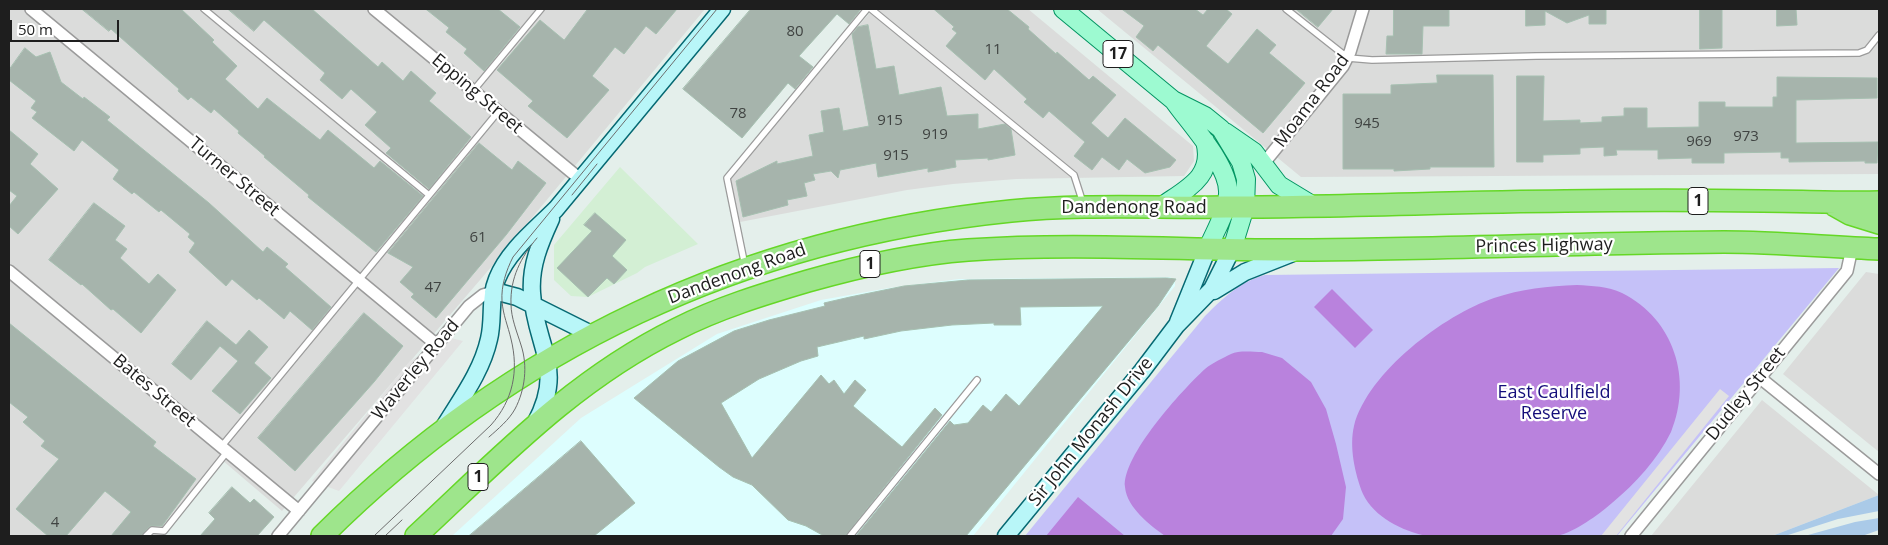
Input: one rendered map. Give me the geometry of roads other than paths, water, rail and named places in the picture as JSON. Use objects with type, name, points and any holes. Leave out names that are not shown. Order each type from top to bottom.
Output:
[{"type":"highway","name":"1","points":[[1235,207],[1564,201],[1879,202]]},
{"type":"highway","points":[[1831,203],[1850,214],[1879,223]]},
{"type":"highway","name":"Dandenong Road","points":[[322,536],[383,478],[495,392],[593,335],[653,305],[746,268],[806,249],[857,236],[914,224],[1014,211],[1085,207],[1235,207]]},
{"type":"highway","name":"Princes Highway","points":[[1208,248],[1300,250],[1719,242],[1879,248]]},
{"type":"highway","name":"Dandenong Road","points":[[423,534],[534,426],[595,376],[677,328],[753,298],[875,263],[913,257],[986,249],[1092,246],[1208,248]]},
{"type":"main road","name":"17","points":[[1063,9],[1173,100],[1205,116],[1254,152],[1279,185],[1312,205]]},
{"type":"main road","points":[[442,431],[472,382],[484,358],[491,330],[493,292],[502,268],[526,239],[556,209],[719,10]]},
{"type":"main road","name":"17","points":[[1173,100],[1219,162],[1226,180],[1228,192],[1235,207],[1232,249]]},
{"type":"main road","name":"17","points":[[1208,248],[1235,207],[1246,185],[1241,162],[1221,129]]},
{"type":"main road","points":[[1162,206],[1201,176],[1208,158],[1205,141]]},
{"type":"main road","points":[[534,426],[548,394],[549,374],[548,360],[533,306],[532,281],[534,261],[556,209]]},
{"type":"main road","name":"Sir John Monash Drive","points":[[1176,326],[1208,248]]},
{"type":"main road","name":"Sir John Monash Drive","points":[[1006,536],[1142,371],[1176,326],[1208,295],[1232,249]]},
{"type":"main road","points":[[1208,295],[1245,272],[1300,250]]},
{"type":"main road","points":[[493,292],[511,295],[593,335]]},
{"type":"street","name":"Turner Street","points":[[31,9],[436,345]]},
{"type":"street","name":"Epping Street","points":[[374,9],[580,179]]},
{"type":"street","name":"Moama Road","points":[[1264,163],[1348,58],[1364,9]]},
{"type":"street","name":"Dudley Street","points":[[1631,536],[1847,271],[1852,248]]},
{"type":"street","name":"Bates Street","points":[[9,271],[299,511]]},
{"type":"street","name":"Waverley Road","points":[[278,536],[469,306],[478,298],[493,292]]},
{"type":"street","points":[[1759,377],[1879,474]]},
{"type":"lane","points":[[204,9],[429,195]]},
{"type":"lane","points":[[473,91],[542,9]]},
{"type":"lane","points":[[746,268],[727,178],[867,9]]},
{"type":"lane","points":[[872,9],[1074,175],[1085,207]]},
{"type":"lane","points":[[1286,9],[1348,58],[1372,60],[1527,56],[1858,53],[1867,50],[1879,35]]},
{"type":"lane","points":[[146,536],[152,530],[164,530],[224,449],[498,112]]},
{"type":"lane","points":[[850,536],[977,380]]},
{"type":"tram line","points":[[374,536],[491,425],[505,406],[512,385],[514,362],[511,339],[503,311],[502,290],[504,279],[513,257],[717,9]]},
{"type":"tram line","points":[[572,195],[597,164]]},
{"type":"tram line","points":[[489,437],[513,413],[523,386],[525,369],[523,353],[514,325],[511,294],[512,285],[521,260],[537,238]]},
{"type":"tram line","points":[[385,536],[402,520]]},
{"type":"park label","name":"East Caulfield Reserve","points":[[1554,403]]}]
